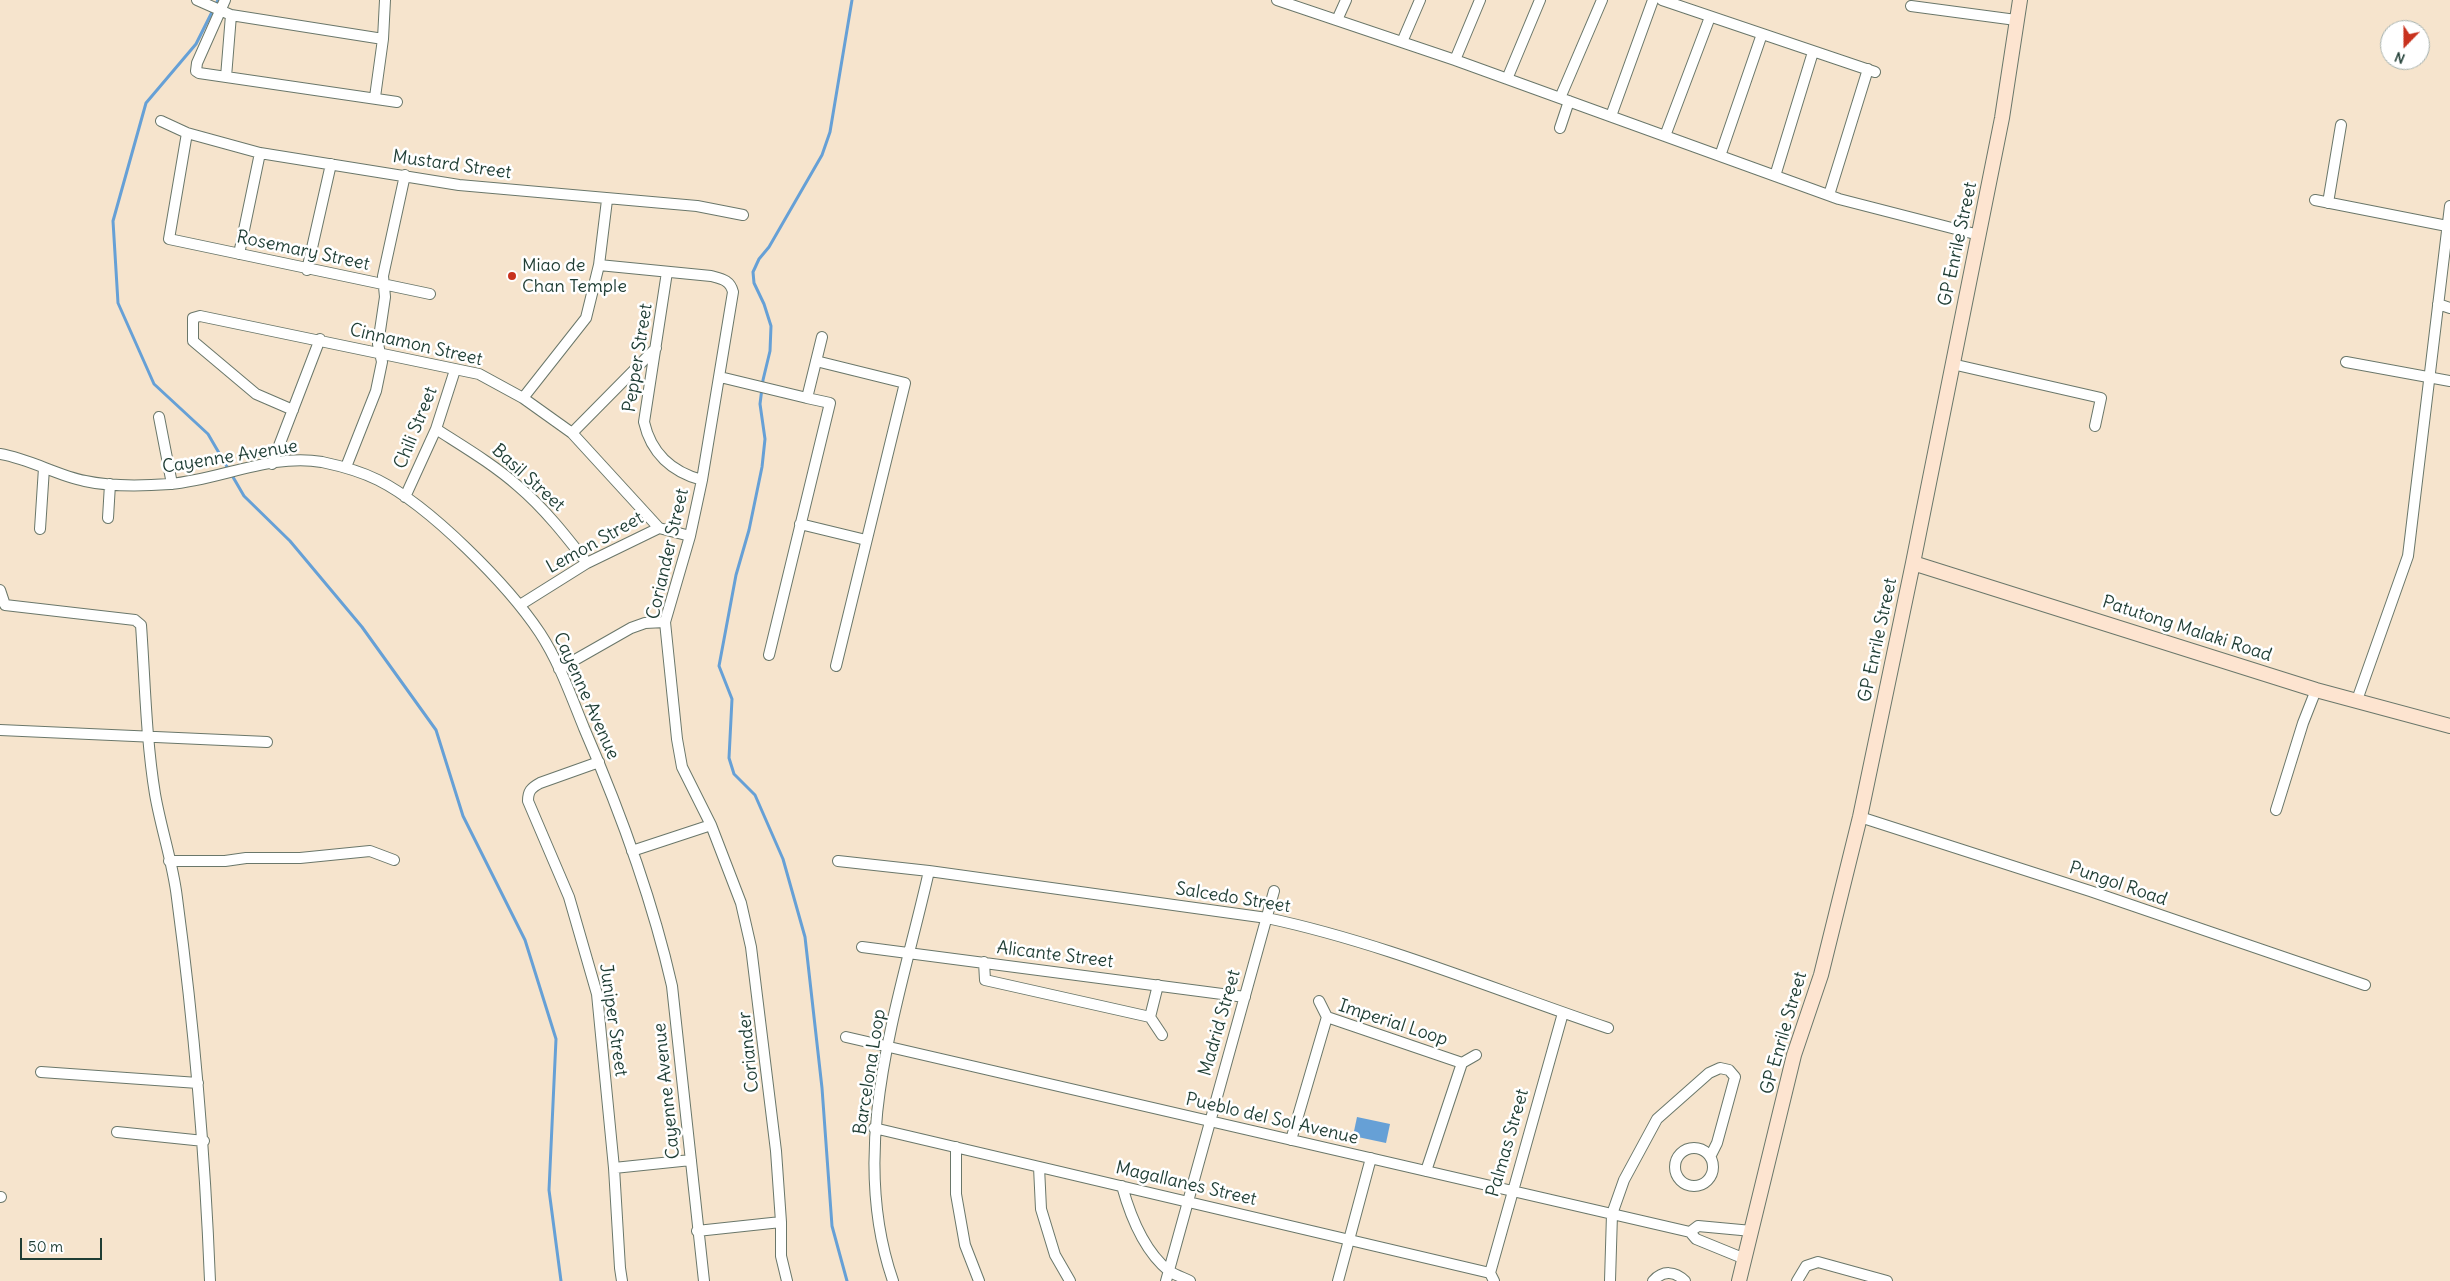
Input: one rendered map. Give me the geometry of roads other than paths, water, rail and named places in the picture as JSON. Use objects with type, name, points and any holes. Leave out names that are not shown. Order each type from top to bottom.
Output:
[{"type":"street","points":[[197,0],[218,5],[232,15],[383,39]]},
{"type":"street","points":[[375,97],[383,39],[385,0]]},
{"type":"street","points":[[1277,0],[1455,60],[1829,195],[1979,235]]},
{"type":"street","points":[[1337,20],[1346,0]]},
{"type":"street","points":[[1402,42],[1420,0]]},
{"type":"street","points":[[1455,60],[1480,0]]},
{"type":"street","points":[[1508,79],[1540,0]]},
{"type":"street","points":[[1560,128],[1565,99],[1602,0]]},
{"type":"street","points":[[1611,116],[1653,0]]},
{"type":"street","points":[[1662,0],[1871,71],[1829,195]]},
{"type":"street","name":"GP Enrile Street","points":[[1739,1281],[1794,1055],[1821,975],[1860,817],[2002,118],[2020,0]]},
{"type":"street","points":[[218,5],[196,68],[199,73],[375,97],[397,102]]},
{"type":"street","points":[[1911,6],[2016,20]]},
{"type":"street","points":[[226,77],[232,15]]},
{"type":"street","points":[[1665,136],[1710,17]]},
{"type":"street","points":[[1720,156],[1762,34]]},
{"type":"street","points":[[1775,176],[1813,52]]},
{"type":"street","name":"Mustard Street","points":[[161,121],[187,133],[260,153],[459,185],[607,200],[696,206],[743,215]]},
{"type":"street","points":[[2328,203],[2340,126]]},
{"type":"street","name":"Rosemary Street","points":[[187,133],[169,239],[308,270],[430,294]]},
{"type":"street","points":[[239,254],[260,153]]},
{"type":"street","points":[[308,270],[331,164]]},
{"type":"street","points":[[346,467],[376,391],[382,362],[378,344],[386,286],[383,276],[405,175]]},
{"type":"street","points":[[523,398],[586,318],[599,264],[607,200]]},
{"type":"street","points":[[2315,200],[2447,226]]},
{"type":"street","points":[[2357,700],[2408,556],[2425,427],[2429,378],[2450,206]]},
{"type":"street","points":[[599,264],[667,272]]},
{"type":"street","name":"Coriander Street","points":[[667,272],[724,279],[731,284],[732,292],[720,377],[702,480],[690,536],[665,622],[677,739],[682,767],[711,825]]},
{"type":"street","name":"Pepper Street","points":[[667,272],[644,422],[646,431],[658,454],[667,464],[680,472],[702,480]]},
{"type":"street","points":[[2438,304],[2450,308]]},
{"type":"street","name":"Cinnamon Street","points":[[293,410],[256,394],[193,341],[194,318],[200,316],[320,339],[479,374],[496,381],[572,433],[659,528]]},
{"type":"street","points":[[807,398],[822,337]]},
{"type":"street","points":[[272,464],[320,339]]},
{"type":"street","points":[[572,433],[656,348]]},
{"type":"street","points":[[816,361],[905,383],[836,666]]},
{"type":"street","points":[[2346,362],[2450,381]]},
{"type":"street","points":[[1952,364],[2101,398],[2095,426]]},
{"type":"street","name":"Chili Street","points":[[405,497],[436,429],[455,370]]},
{"type":"street","points":[[720,377],[830,404],[768,655]]},
{"type":"street","points":[[159,417],[172,484]]},
{"type":"street","name":"Basil Street","points":[[436,429],[479,455],[518,486],[558,526],[587,563]]},
{"type":"street","name":"Cayenne Avenue","points":[[0,454],[22,459],[85,481],[110,484],[172,484],[287,461],[318,461],[346,467],[380,481],[405,497],[434,520],[520,605],[541,635],[559,670],[599,762],[632,851],[663,947],[672,986],[704,1281]]},
{"type":"street","points":[[40,530],[44,468]]},
{"type":"street","points":[[108,518],[110,484]]},
{"type":"street","points":[[800,524],[866,540]]},
{"type":"street","name":"Lemon Street","points":[[520,605],[587,563],[659,528],[690,536]]},
{"type":"street","name":"Patutong Malaki Road","points":[[1913,563],[2316,690],[2450,726]]},
{"type":"street","points":[[0,590],[6,605],[135,620],[141,625],[148,738],[155,794],[177,894],[204,1140],[210,1281]]},
{"type":"street","points":[[559,670],[631,628],[644,623],[665,622]]},
{"type":"street","points":[[2276,810],[2316,690]]},
{"type":"street","points":[[0,730],[267,742]]},
{"type":"street","name":"Juniper Street","points":[[599,762],[531,788],[528,794],[528,802],[569,897],[596,994],[614,1168],[622,1281]]},
{"type":"street","name":"Pungol Road","points":[[1860,817],[2090,891],[2365,985]]},
{"type":"street","points":[[632,851],[711,825]]},
{"type":"street","name":"Coriander","points":[[711,825],[741,903],[752,947],[762,1027],[781,1222],[781,1256],[787,1281]]},
{"type":"street","points":[[169,861],[300,858],[370,851],[394,860]]},
{"type":"street","name":"Salcedo Street","points":[[838,861],[929,870],[1267,918],[1312,927],[1382,948],[1608,1028]]},
{"type":"street","name":"Barcelona Loop","points":[[893,1281],[884,1255],[874,1192],[874,1128],[887,1046],[929,870]]},
{"type":"street","name":"Madrid Street","points":[[1168,1276],[1209,1121],[1274,891]]},
{"type":"street","name":"Alicante Street","points":[[862,947],[1245,997]]},
{"type":"street","points":[[984,962],[985,980],[1150,1017],[1162,1035]]},
{"type":"street","points":[[1150,1017],[1158,985]]},
{"type":"street","points":[[1319,1001],[1327,1017]]},
{"type":"street","name":"Palmas Street","points":[[1492,1277],[1511,1191],[1563,1013]]},
{"type":"street","name":"Imperial Loop","points":[[1291,1140],[1327,1017],[1462,1063],[1426,1171]]},
{"type":"street","name":"Pueblo del Sol Avenue","points":[[846,1037],[1690,1232],[1696,1240],[1745,1259]]},
{"type":"street","points":[[1462,1063],[1476,1055]]},
{"type":"street","points":[[1610,1281],[1612,1214],[1624,1180],[1658,1119],[1708,1073],[1720,1068],[1729,1070],[1735,1077],[1717,1143],[1710,1157]]},
{"type":"street","points":[[41,1072],[198,1083]]},
{"type":"street","name":"Magallanes Street","points":[[874,1128],[1349,1239],[1492,1277]]},
{"type":"street","points":[[118,1132],[204,1140]]},
{"type":"street","points":[[956,1147],[956,1194],[965,1245],[979,1281]]},
{"type":"street","points":[[1338,1281],[1371,1158]]},
{"type":"street","points":[[614,1168],[691,1160]]},
{"type":"street","points":[[1039,1166],[1040,1209],[1054,1255],[1070,1281]]},
{"type":"street","points":[[1122,1186],[1128,1206],[1145,1243],[1168,1276],[1190,1281]]},
{"type":"street","points":[[698,1231],[781,1222]]},
{"type":"street","name":"Pueblo del Sol Avenue","points":[[1690,1232],[1698,1226],[1752,1230]]},
{"type":"street","points":[[1797,1281],[1806,1266],[1818,1262],[1887,1281]]},
{"type":"street","points":[[616,1281],[620,1268]]},
{"type":"street","points":[[1653,1281],[1661,1274],[1668,1272],[1674,1273],[1685,1281]]},
{"type":"water","points":[[1357,1117],[1390,1124],[1386,1143],[1353,1136]]},
{"type":"waterway","points":[[218,0],[196,44],[146,103],[113,221],[118,303],[154,384],[208,434],[244,496],[290,541],[362,627],[436,730],[463,816],[525,940],[556,1039],[549,1190],[561,1281]]},
{"type":"waterway","points":[[847,1281],[832,1226],[822,1088],[805,937],[783,859],[755,795],[734,774],[729,758],[732,699],[719,666],[736,575],[749,530],[762,467],[765,439],[760,404],[763,380],[770,351],[771,326],[764,304],[754,283],[753,272],[822,155],[830,132],[852,0]]},
{"type":"place","name":"Miao de Chan Temple","points":[[512,276]]}]
